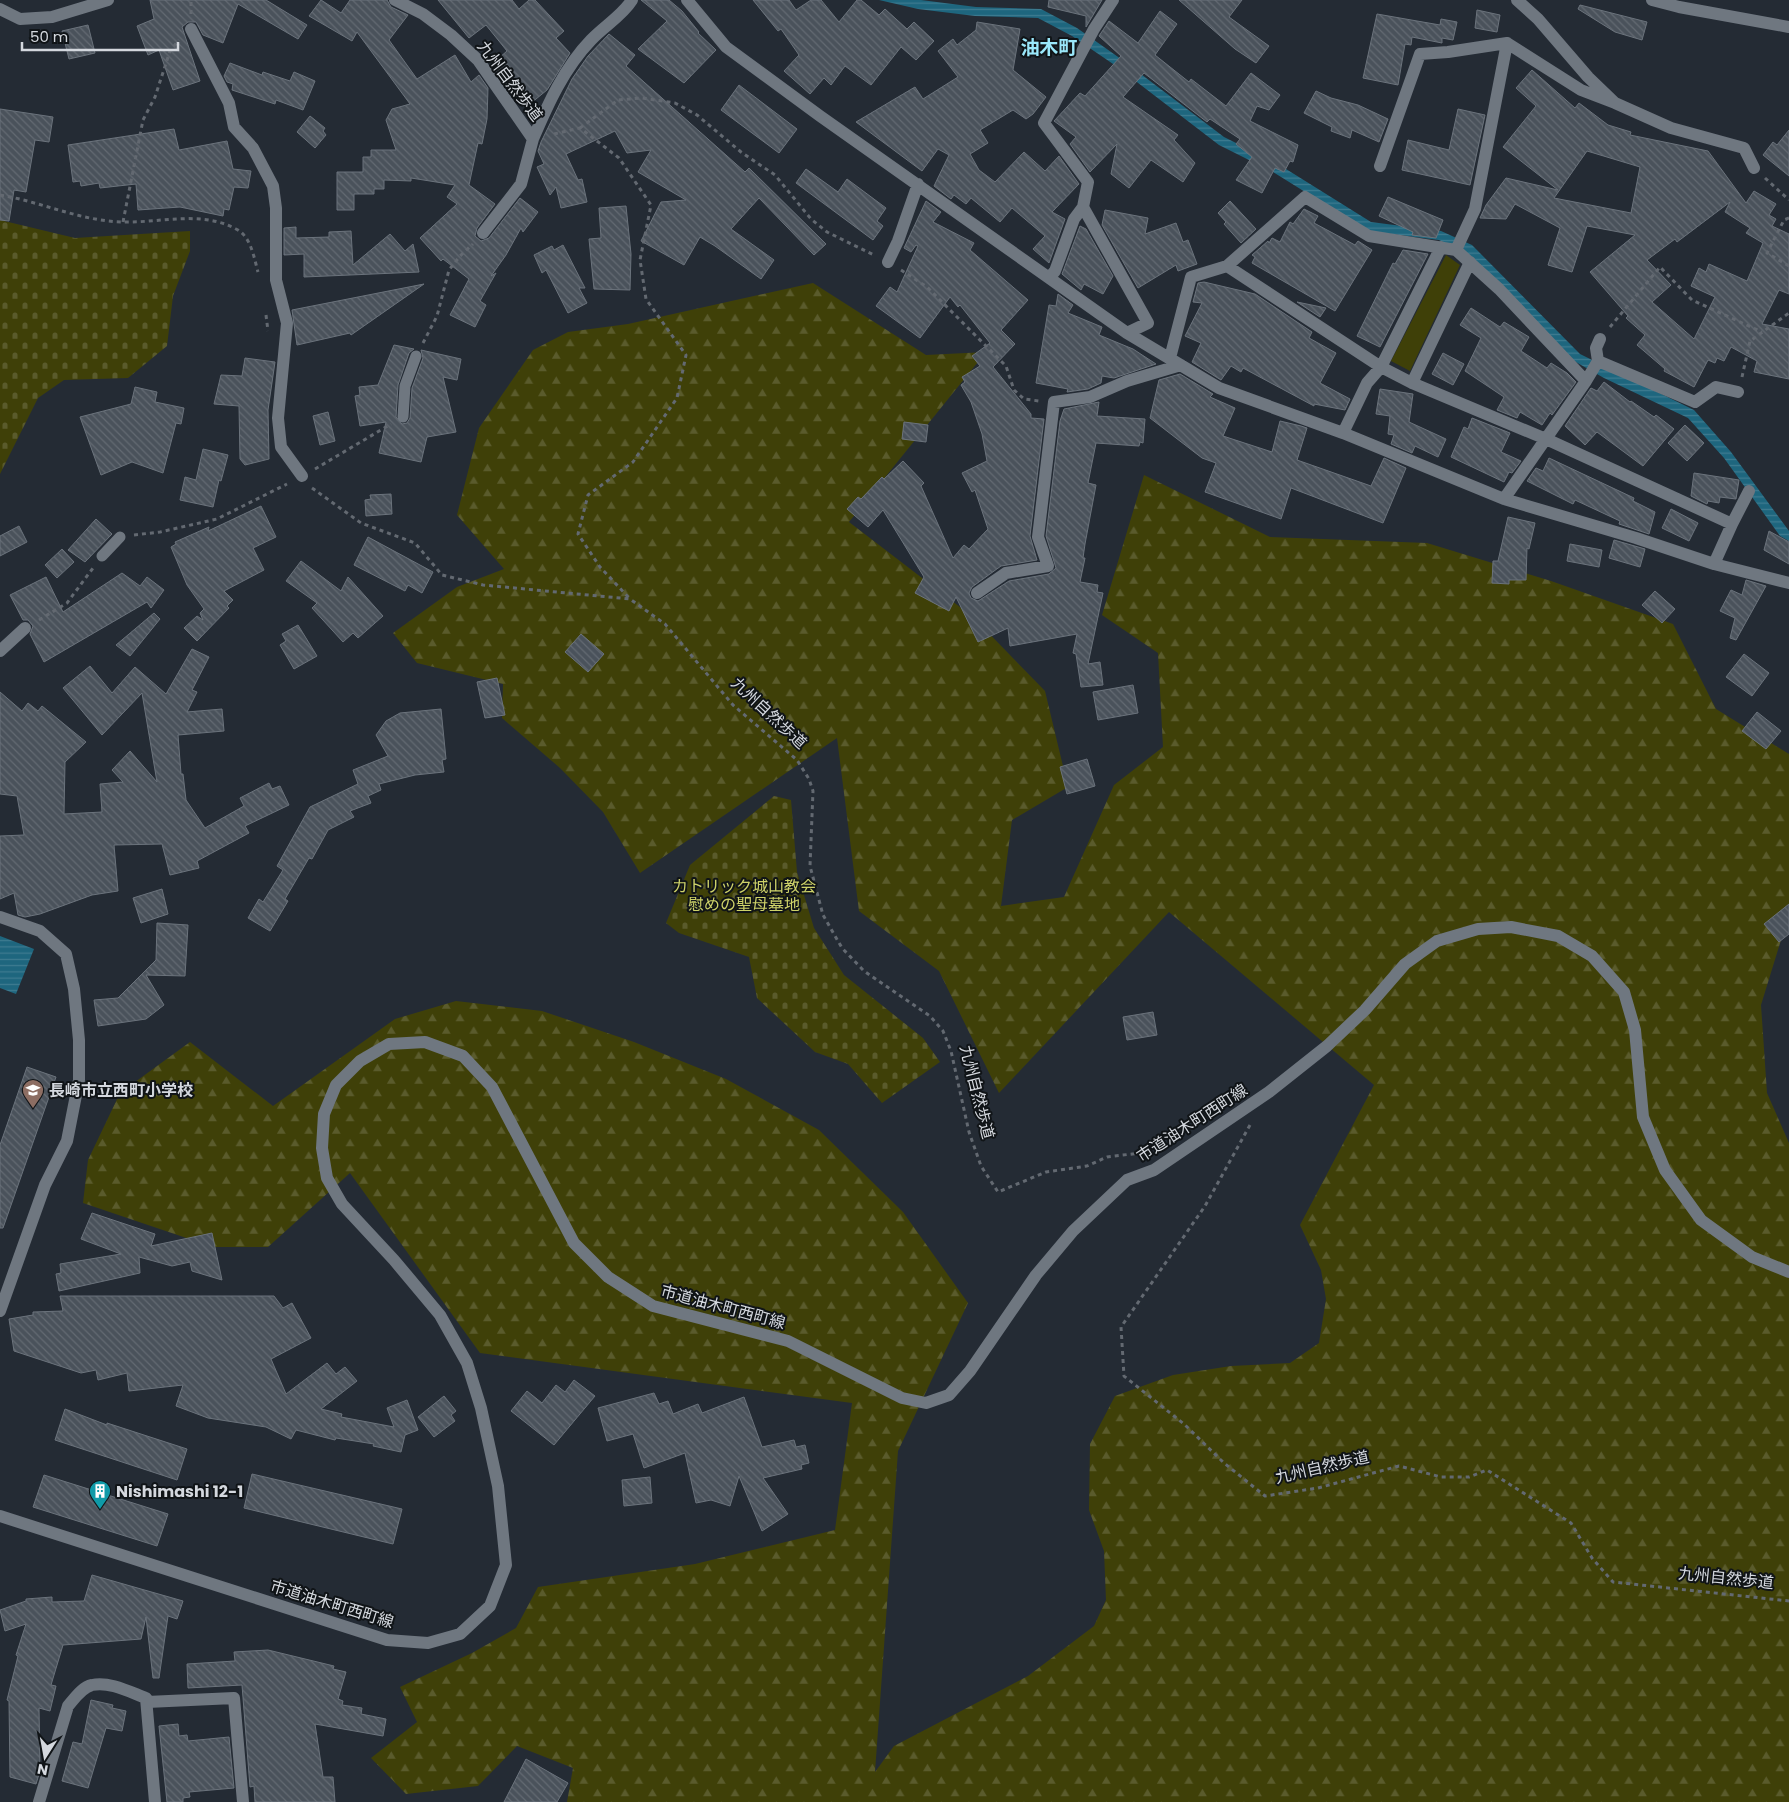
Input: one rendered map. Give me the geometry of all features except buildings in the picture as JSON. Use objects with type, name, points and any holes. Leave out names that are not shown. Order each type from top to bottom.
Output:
[{"type":"street","points":[[0,9],[20,19],[52,17],[108,0]]},
{"type":"street","name":"九州自然歩道","points":[[395,0],[423,14],[451,35],[478,60],[504,101],[533,139],[521,184],[483,233]]},
{"type":"street","points":[[533,139],[556,90],[572,64],[591,40],[628,7],[632,0]]},
{"type":"street","points":[[687,0],[726,47],[1127,333],[1219,388],[1343,432],[1504,499],[1636,538],[1714,564],[1789,583]]},
{"type":"street","points":[[1050,278],[1055,271],[1074,219],[1082,207],[1088,182],[1044,123],[1094,29],[1113,0]]},
{"type":"street","points":[[1517,0],[1538,19],[1588,77],[1615,103]]},
{"type":"street","points":[[1652,0],[1678,7],[1789,28]]},
{"type":"street","points":[[192,29],[229,103],[234,127],[253,148],[273,186],[276,208],[276,280],[287,323],[280,385],[279,427],[281,447],[302,476]]},
{"type":"street","points":[[1456,250],[1475,209],[1507,43]]},
{"type":"street","points":[[1380,166],[1420,54],[1448,52],[1507,43],[1581,90],[1671,128],[1744,148],[1754,168]]},
{"type":"street","points":[[888,262],[918,184]]},
{"type":"street","points":[[1176,362],[1191,277],[1227,266],[1305,197],[1369,236],[1456,250],[1499,289],[1586,381]]},
{"type":"street","points":[[1082,207],[1148,323],[1127,333]]},
{"type":"street","points":[[1343,432],[1367,383],[1381,367],[1440,247]]},
{"type":"street","points":[[1412,383],[1470,262]]},
{"type":"street","points":[[1227,266],[1381,367],[1412,383],[1546,439],[1732,524]]},
{"type":"street","points":[[1504,499],[1598,361],[1596,348],[1600,339]]},
{"type":"street","points":[[1598,361],[1695,402],[1716,387],[1738,392]]},
{"type":"street","points":[[978,593],[1006,573],[1048,566],[1038,537],[1054,402],[1090,397],[1176,362]]},
{"type":"street","points":[[1714,564],[1749,491]]},
{"type":"street","points":[[0,652],[25,628]]},
{"type":"street","points":[[0,917],[40,931],[66,954],[74,989],[79,1040],[79,1080],[67,1141],[45,1185],[0,1311]]},
{"type":"street","name":"市道油木町西町線","points":[[0,1516],[386,1640],[428,1643],[460,1634],[490,1606],[506,1566],[504,1531],[498,1486],[481,1408],[467,1363],[440,1316],[394,1260],[342,1204],[327,1178],[323,1155],[324,1114],[336,1085],[360,1061],[389,1044],[425,1042],[463,1056],[492,1087],[574,1243],[608,1277],[654,1306],[788,1341],[902,1398],[926,1403],[949,1395],[970,1371],[1036,1275],[1073,1231],[1127,1180],[1154,1170],[1269,1092],[1327,1046],[1365,1010],[1405,964],[1437,941],[1478,929],[1511,927],[1558,936],[1592,956],[1624,992],[1635,1030],[1643,1117],[1665,1170],[1701,1220],[1752,1257],[1789,1272]]},
{"type":"street","points":[[39,1802],[68,1706],[79,1693],[91,1684],[114,1686],[146,1698],[156,1802]]},
{"type":"street","points":[[147,1702],[234,1698],[243,1802]]},
{"type":"lane","points":[[402,417],[405,386],[416,356]]},
{"type":"lane","points":[[102,556],[120,537]]},
{"type":"path","points":[[123,222],[143,120],[155,97],[170,51],[192,29]]},
{"type":"path","points":[[533,139],[580,128],[618,100],[642,98],[675,103],[697,115],[741,152],[775,175],[811,219],[828,232],[888,262],[927,287],[1006,366],[1014,390],[1024,399],[1054,402]]},
{"type":"path","points":[[580,128],[619,158],[651,206],[640,260],[646,299],[686,355],[677,398],[633,462],[588,495],[578,534],[600,567],[630,599]]},
{"type":"path","points":[[1754,168],[1789,200]]},
{"type":"path","points":[[0,195],[25,199],[82,218],[123,222],[196,218],[218,220],[239,230],[246,239],[260,277]]},
{"type":"path","points":[[1789,218],[1784,220],[1768,253],[1789,266]]},
{"type":"path","points":[[416,356],[437,316],[449,270],[483,233]]},
{"type":"path","points":[[1600,339],[1660,267],[1692,300],[1762,332]]},
{"type":"path","points":[[266,311],[269,338]]},
{"type":"path","points":[[1738,392],[1750,341],[1789,313]]},
{"type":"path","points":[[120,537],[160,532],[217,519],[302,476],[402,417]]},
{"type":"path","points":[[302,476],[314,491],[361,523],[414,543],[442,575],[482,585],[630,599]]},
{"type":"path","points":[[25,628],[67,603],[102,556]]},
{"type":"path","name":"九州自然歩道","points":[[630,599],[665,624],[733,705],[797,760],[809,779],[813,791],[814,827],[810,866],[823,915],[842,948],[864,970],[930,1016],[943,1031],[952,1051],[968,1132],[981,1166],[998,1192],[1046,1172],[1087,1166],[1107,1157],[1130,1153],[1140,1153],[1154,1170]]},
{"type":"path","name":"九州自然歩道","points":[[1255,1116],[1205,1206],[1121,1326],[1124,1376],[1184,1424],[1224,1463],[1265,1496],[1318,1488],[1399,1466],[1441,1477],[1469,1477],[1487,1470],[1571,1523],[1592,1558],[1613,1582],[1789,1600]]},
{"type":"green space","points":[[0,220],[75,238],[190,231],[190,251],[173,296],[167,346],[128,378],[64,380],[38,398],[0,474]]},
{"type":"green space","points":[[1446,255],[1460,265],[1410,371],[1391,361]]},
{"type":"green space","points":[[813,283],[926,355],[986,352],[849,522],[973,617],[1045,691],[1068,787],[1012,820],[1001,906],[1064,897],[1114,785],[1163,747],[1158,653],[1102,615],[1144,475],[1270,537],[1427,543],[1551,581],[1673,624],[1716,709],[1789,754],[1789,914],[1761,1005],[1767,1093],[1789,1143],[1789,1802],[567,1802],[573,1768],[517,1746],[478,1786],[406,1794],[371,1758],[417,1722],[400,1687],[472,1653],[516,1628],[538,1587],[695,1564],[835,1530],[852,1403],[480,1353],[350,1173],[268,1247],[213,1247],[83,1203],[88,1160],[120,1093],[190,1042],[273,1106],[395,1019],[456,1001],[542,1011],[634,1042],[726,1079],[819,1130],[903,1212],[968,1303],[898,1451],[875,1772],[894,1746],[1028,1676],[1094,1626],[1106,1600],[1104,1551],[1089,1510],[1090,1444],[1115,1396],[1173,1375],[1231,1366],[1290,1363],[1319,1343],[1326,1299],[1321,1270],[1300,1225],[1374,1085],[1169,912],[999,1093],[939,971],[859,911],[837,738],[640,873],[603,812],[560,768],[502,718],[503,684],[417,663],[393,633],[457,587],[504,569],[457,515],[479,428],[533,350],[568,332],[628,324]]},
{"type":"green space","name":"カトリック城山教会 慰めの聖母墓地","points":[[774,796],[791,800],[797,872],[814,928],[844,975],[923,1038],[940,1062],[882,1103],[848,1064],[815,1052],[757,998],[749,957],[679,933],[666,923],[690,865]]},
{"type":"water","points":[[879,0],[921,0],[976,7],[1041,9],[1077,28],[1224,137],[1278,164],[1371,222],[1441,231],[1472,245],[1580,354],[1694,410],[1731,452],[1789,531],[1789,541],[1780,536],[1724,458],[1688,418],[1604,378],[1574,361],[1466,253],[1439,240],[1368,231],[1273,172],[1219,145],[1116,66],[1072,36],[1038,18],[975,16],[918,9]]},
{"type":"water","points":[[0,936],[34,949],[16,994],[0,988]]},
{"type":"place","name":"長崎市立西町小学校","points":[[33,1109]]},
{"type":"place","name":"Nishimashi 12-1","points":[[100,1510]]},
{"type":"district","name":"油木町","points":[[1049,47]]}]
